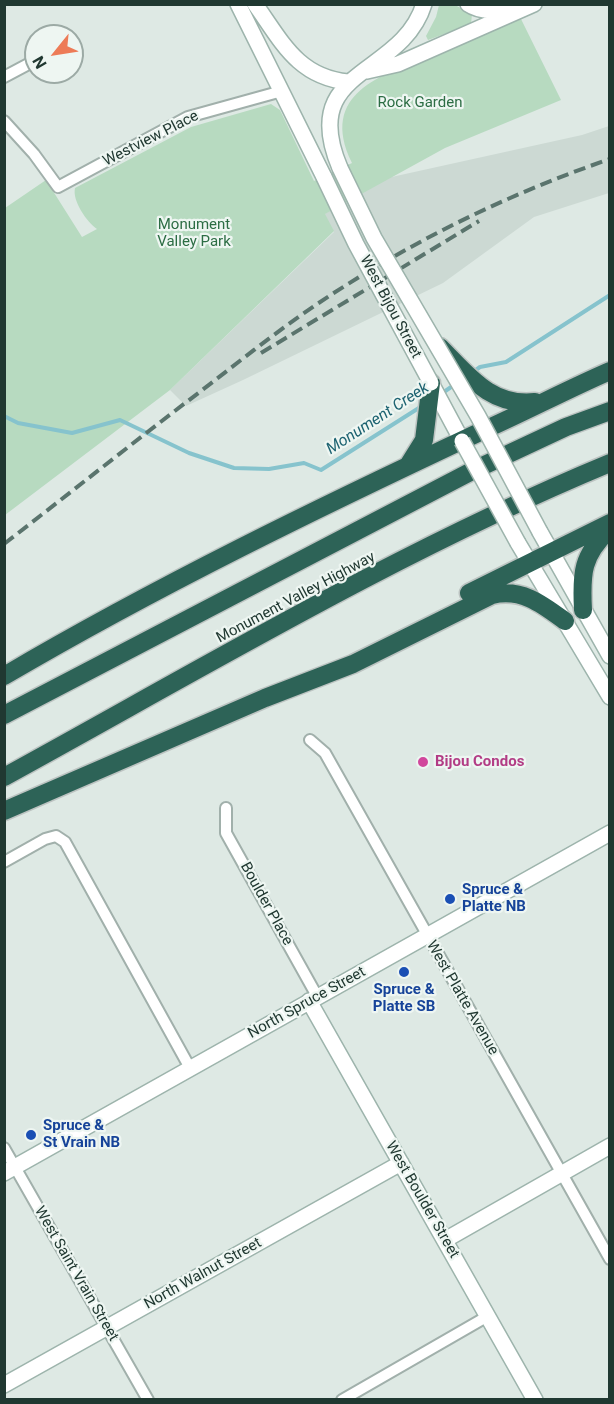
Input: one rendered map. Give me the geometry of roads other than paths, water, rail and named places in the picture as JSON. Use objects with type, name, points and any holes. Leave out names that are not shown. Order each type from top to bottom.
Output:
[{"type":"highway","points":[[436,343],[489,395],[512,403],[543,400]]},
{"type":"highway","points":[[4,676],[117,611],[409,464],[609,371]]},
{"type":"highway","points":[[409,464],[424,440],[431,383]]},
{"type":"highway","name":"Monument Valley Highway","points":[[4,715],[472,471],[566,427],[609,411]]},
{"type":"highway","name":"Monument Valley Highway","points":[[4,777],[444,539],[546,490],[609,463]]},
{"type":"highway","points":[[289,688],[529,562],[609,524]]},
{"type":"highway","points":[[583,610],[585,561],[609,529]]},
{"type":"highway","points":[[4,812],[289,688],[353,664],[492,595],[504,592],[521,594],[536,600],[565,621]]},
{"type":"main road","name":"West Bijou Street","points":[[238,4],[356,244],[518,543],[609,697]]},
{"type":"main road","points":[[255,4],[300,64],[328,80],[348,82],[407,34],[424,4]]},
{"type":"main road","points":[[468,4],[474,9],[492,11],[529,6]]},
{"type":"main road","points":[[362,72],[398,64],[501,21],[529,6]]},
{"type":"main road","name":"West Bijou Street","points":[[348,82],[332,108],[329,123],[329,140],[340,168],[374,238],[486,430],[609,656]]},
{"type":"main road","name":"North Spruce Street","points":[[10,1170],[609,833]]},
{"type":"main road","name":"West Boulder Street","points":[[313,999],[401,1163],[535,1400]]},
{"type":"main road","points":[[445,1240],[609,1146]]},
{"type":"main road","name":"North Walnut Street","points":[[4,1385],[401,1163]]},
{"type":"street","points":[[4,77],[24,66]]},
{"type":"street","name":"Westview Place","points":[[4,121],[34,154],[58,187],[188,117],[282,91]]},
{"type":"street","name":"West Platte Avenue","points":[[310,740],[325,753],[609,1259]]},
{"type":"street","name":"Boulder Place","points":[[226,808],[226,832],[313,999]]},
{"type":"street","points":[[4,862],[45,839],[56,836],[65,842],[190,1068]]},
{"type":"street","name":"West Saint Vrain Street","points":[[4,1148],[10,1170],[107,1328],[148,1400]]},
{"type":"street","points":[[342,1400],[488,1316]]},
{"type":"waterway","name":"Monument Creek","points":[[473,372],[480,367],[506,362],[610,295]]},
{"type":"waterway","name":"Monument Creek","points":[[441,394],[454,385]]},
{"type":"waterway","name":"Monument Creek","points":[[4,416],[18,423],[72,433],[120,420],[189,453],[234,468],[269,469],[304,463],[321,470],[422,406]]},
{"type":"railway","points":[[4,544],[273,336],[348,284],[411,247],[475,214],[575,171],[610,159]]},
{"type":"railway","points":[[261,353],[479,221]]},
{"type":"place","name":"Bijou Condos","points":[[423,762]]},
{"type":"place","name":"Spruce & Platte NB","points":[[450,899]]},
{"type":"place","name":"Spruce & Platte SB","points":[[404,972]]},
{"type":"place","name":"Spruce & St Vrain NB","points":[[31,1135]]},
{"type":"park label","name":"Rock Garden","points":[[420,103]]},
{"type":"park label","name":"Monument Valley Park","points":[[194,234]]}]
